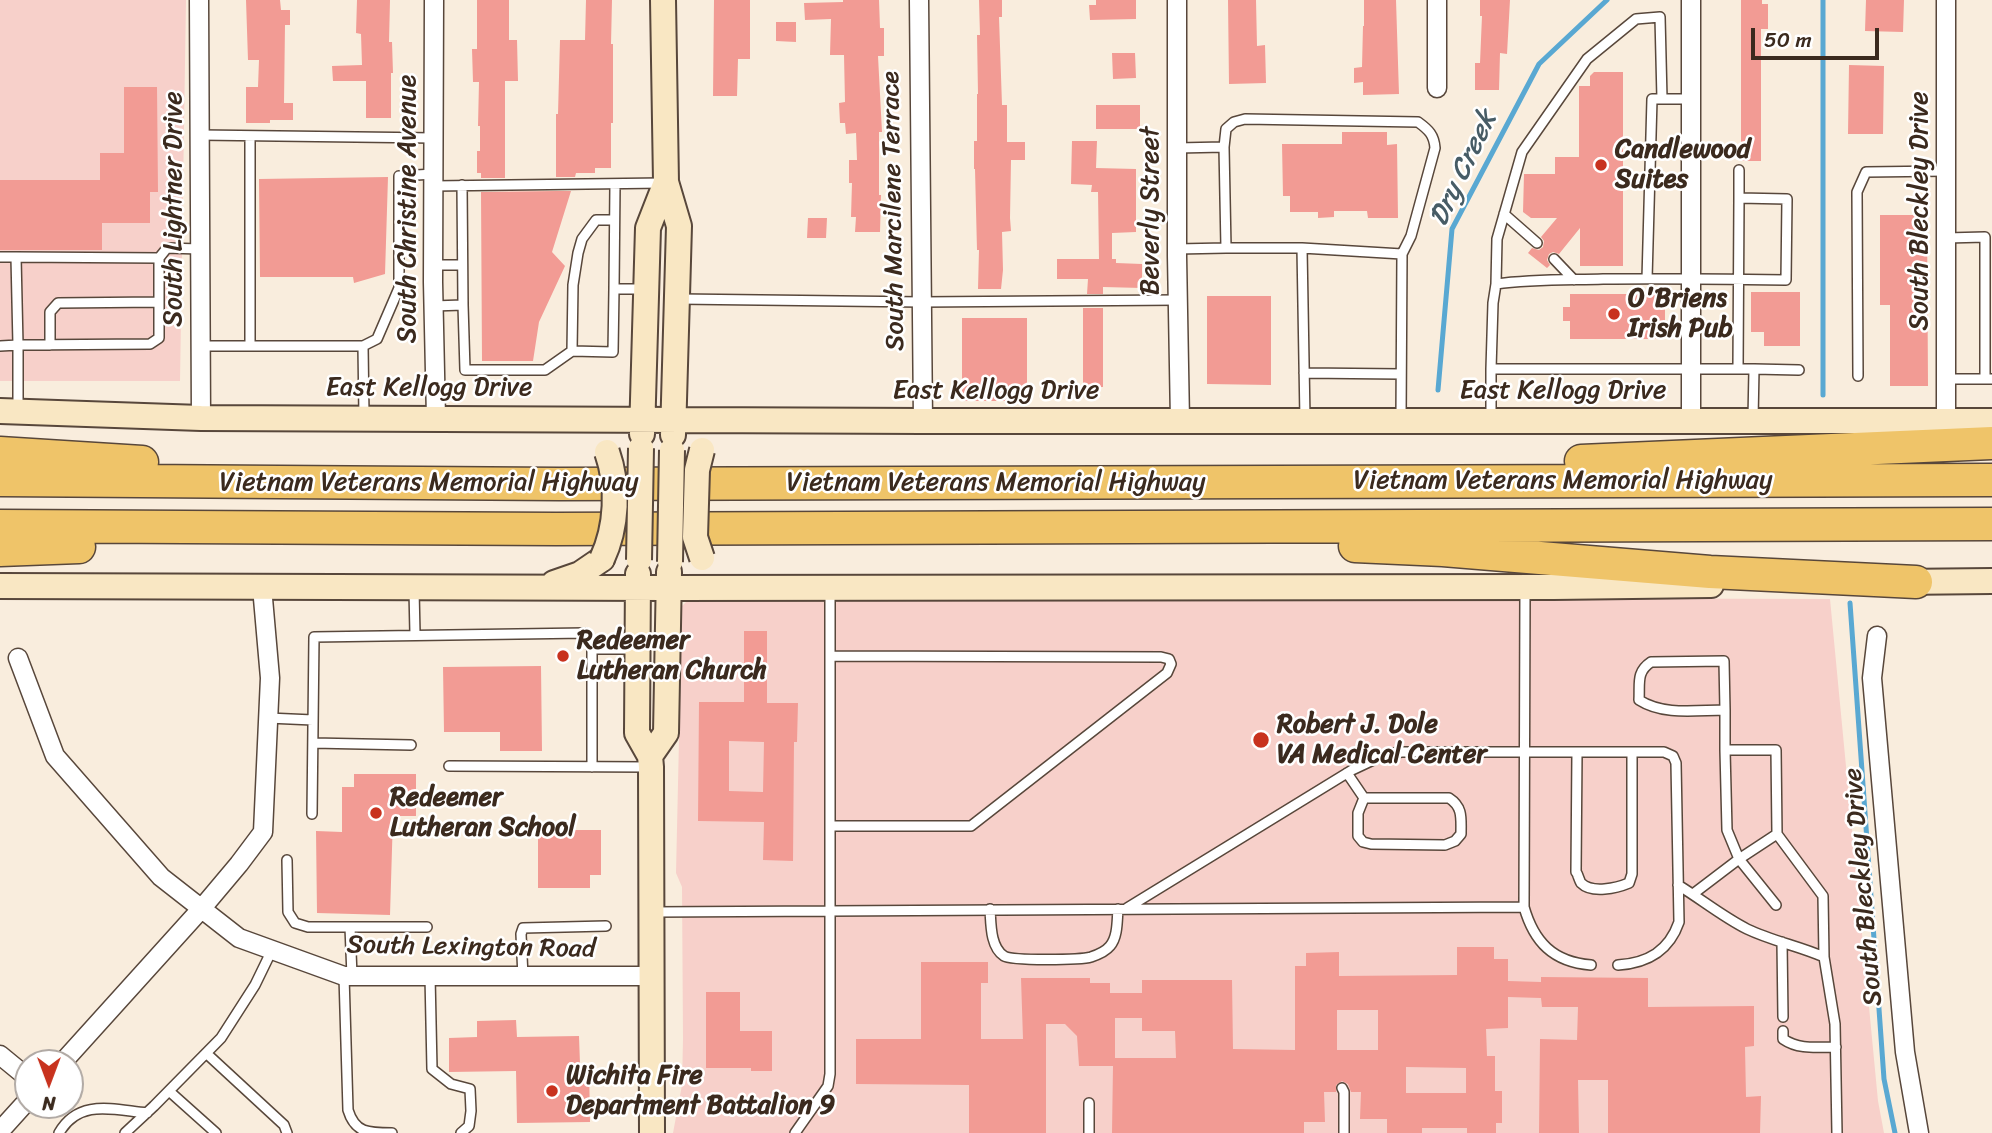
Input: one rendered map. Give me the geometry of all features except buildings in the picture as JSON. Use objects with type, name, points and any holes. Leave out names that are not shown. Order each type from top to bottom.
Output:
[{"type":"highway","points":[[1167,482],[1752,452],[1992,443]]},
{"type":"highway","points":[[0,453],[291,472],[559,484]]},
{"type":"highway","name":"Vietnam Veterans Memorial Highway","points":[[0,480],[559,484],[1992,480]]},
{"type":"highway","name":"Vietnam Veterans Memorial Highway","points":[[0,526],[556,529],[1992,524]]},
{"type":"highway","points":[[1008,527],[1443,550],[1710,572],[1916,582]]},
{"type":"highway","points":[[0,550],[556,529]]},
{"type":"main road","points":[[651,761],[666,733],[667,588],[670,562],[679,226],[666,183],[663,0]]},
{"type":"main road","points":[[652,1133],[651,761],[637,733],[638,588],[648,228],[666,183]]},
{"type":"main road","name":"East Kellogg Drive","points":[[9,411],[201,418],[1992,421]]},
{"type":"main road","points":[[541,587],[580,574],[602,559],[610,541],[614,520],[613,470],[607,452],[592,434],[568,419]]},
{"type":"main road","points":[[744,420],[714,434],[702,450],[697,470],[695,537],[702,558],[716,570],[750,588]]},
{"type":"main road","points":[[0,586],[1525,587],[1992,581]]},
{"type":"street","name":"South Lightner Drive","points":[[199,0],[201,418]]},
{"type":"street","name":"South Christine Avenue","points":[[434,0],[433,306],[436,418]]},
{"type":"street","name":"South Marcilene Terrace","points":[[919,0],[923,421]]},
{"type":"street","name":"Beverly Street","points":[[1177,0],[1180,421]]},
{"type":"street","points":[[1437,0],[1437,88]]},
{"type":"street","points":[[1691,0],[1691,421]]},
{"type":"street","name":"South Bleckley Drive","points":[[1946,0],[1946,421]]},
{"type":"street","points":[[75,1049],[202,908],[263,832],[270,678],[262,587]]},
{"type":"street","name":"South Bleckley Drive","points":[[1877,636],[1872,678],[1905,1052],[1919,1133]]},
{"type":"street","name":"South Lexington Road","points":[[18,658],[55,755],[161,877],[239,938],[348,976],[653,976]]},
{"type":"street","points":[[0,1055],[14,1066]]},
{"type":"street","points":[[0,1131],[14,1116]]},
{"type":"lane","points":[[1491,421],[1497,239],[1522,152],[1587,59],[1636,19],[1660,17],[1662,99]]},
{"type":"lane","points":[[1647,279],[1652,99],[1691,99]]},
{"type":"lane","points":[[1226,248],[1224,147],[1226,129],[1234,122],[1245,119],[1418,122],[1429,129],[1435,148],[1411,236],[1402,254],[1401,421]]},
{"type":"lane","points":[[200,135],[434,138]]},
{"type":"lane","points":[[250,136],[250,346]]},
{"type":"lane","points":[[1177,148],[1224,147]]},
{"type":"lane","points":[[1738,369],[1739,170]]},
{"type":"lane","points":[[1858,376],[1857,192],[1866,172],[1946,172]]},
{"type":"lane","points":[[201,346],[363,346],[377,339],[399,288],[399,176],[462,185],[666,183]]},
{"type":"lane","points":[[462,185],[465,370],[545,370],[572,351],[613,352],[615,184]]},
{"type":"lane","points":[[1496,284],[1518,281],[1691,278],[1786,280],[1787,199],[1739,198]]},
{"type":"lane","points":[[1504,214],[1537,243]]},
{"type":"lane","points":[[572,351],[573,285],[582,239],[596,220],[614,220]]},
{"type":"lane","points":[[1946,238],[1989,235],[1988,379],[1946,379]]},
{"type":"lane","points":[[0,346],[150,344],[159,338],[159,258],[167,248],[200,248]]},
{"type":"lane","points":[[1177,249],[1302,248],[1402,254]]},
{"type":"lane","points":[[1302,248],[1305,421]]},
{"type":"lane","points":[[0,257],[159,258]]},
{"type":"lane","points":[[9,411],[18,345],[16,257]]},
{"type":"lane","points":[[1554,259],[1574,280]]},
{"type":"lane","points":[[433,265],[462,265]]},
{"type":"lane","points":[[614,289],[646,289]]},
{"type":"lane","points":[[677,299],[922,302],[1178,300]]},
{"type":"lane","points":[[50,345],[50,312],[58,303],[158,302]]},
{"type":"lane","points":[[433,306],[463,305]]},
{"type":"lane","points":[[363,346],[364,418]]},
{"type":"lane","points":[[1491,369],[1799,370]]},
{"type":"lane","points":[[1753,421],[1754,369]]},
{"type":"lane","points":[[1304,373],[1401,374]]},
{"type":"lane","points":[[414,587],[415,634]]},
{"type":"lane","points":[[795,1133],[828,1086],[830,1074],[830,587]]},
{"type":"lane","points":[[1525,587],[1524,906],[1536,937],[1547,949],[1577,964],[1591,965]]},
{"type":"lane","points":[[312,814],[314,637],[585,633],[592,649],[592,766]]},
{"type":"lane","points":[[592,649],[638,649]]},
{"type":"lane","points":[[830,656],[1161,657],[1169,659],[1171,664],[1167,673],[971,826],[830,825]]},
{"type":"lane","points":[[1725,710],[1662,710],[1650,707],[1639,701],[1640,674],[1643,667],[1651,662],[1724,661],[1725,710],[1725,750],[1727,830],[1739,859],[1776,905]]},
{"type":"lane","points":[[268,718],[313,720]]},
{"type":"lane","points":[[313,743],[411,745]]},
{"type":"lane","points":[[1725,750],[1776,750],[1777,834],[1823,895],[1824,957],[1835,1024],[1837,1133]]},
{"type":"lane","points":[[1577,752],[1576,872],[1581,883],[1591,888],[1617,888],[1629,883],[1632,874],[1632,752]]},
{"type":"lane","points":[[990,909],[993,937],[1004,956],[1020,959],[1090,958],[1111,946],[1122,909],[1347,773],[1386,754],[1664,752],[1673,755],[1676,763],[1679,922],[1674,937],[1663,950],[1618,965]]},
{"type":"lane","points":[[449,766],[592,766],[651,761]]},
{"type":"lane","points":[[1347,773],[1364,798]]},
{"type":"lane","points":[[1364,798],[1448,798],[1456,803],[1461,811],[1461,834],[1455,841],[1445,845],[1363,842],[1358,836],[1358,813],[1364,798]]},
{"type":"lane","points":[[1693,894],[1777,834]]},
{"type":"lane","points":[[288,860],[288,912],[295,923],[308,928],[427,928]]},
{"type":"lane","points":[[1678,884],[1745,928],[1824,957]]},
{"type":"lane","points":[[653,912],[1524,906]]},
{"type":"lane","points":[[523,976],[523,928],[606,926]]},
{"type":"lane","points":[[350,927],[347,1097],[351,1123],[363,1133],[392,1133]]},
{"type":"lane","points":[[1782,942],[1783,1017]]},
{"type":"lane","points":[[125,1133],[221,1038],[255,985],[272,950]]},
{"type":"lane","points":[[430,976],[432,1069],[451,1084],[470,1090],[471,1111],[468,1126],[461,1133]]},
{"type":"lane","points":[[1783,1031],[1783,1039],[1791,1045],[1836,1047]]},
{"type":"lane","points":[[206,1053],[284,1125],[287,1133]]},
{"type":"lane","points":[[1342,1088],[1344,1133]]},
{"type":"lane","points":[[169,1091],[216,1133]]},
{"type":"lane","points":[[1089,1103],[1089,1133]]},
{"type":"lane","points":[[59,1133],[64,1124],[85,1111],[99,1108],[147,1113]]},
{"type":"shaded area","points":[[0,0],[186,0],[180,381],[0,381]]},
{"type":"shaded area","name":"Robert J. Dole VA Medical Center","points":[[699,596],[1830,599],[1878,1101],[1884,1133],[673,1133],[682,1085],[683,1039],[682,887],[676,873],[682,606],[689,599]]},
{"type":"waterway","name":"Dry Creek","points":[[1438,390],[1452,229],[1539,64],[1607,0]]},
{"type":"waterway","points":[[1823,0],[1823,395]]},
{"type":"waterway","points":[[1850,603],[1884,1079],[1895,1133]]},
{"type":"place","name":"Candlewood Suites","points":[[1601,165]]},
{"type":"place","name":"O'Briens Irish Pub","points":[[1614,314]]},
{"type":"place","name":"Redeemer Lutheran Church","points":[[563,656]]},
{"type":"place","name":"Robert J. Dole VA Medical Center","points":[[1261,740]]},
{"type":"place","name":"Redeemer Lutheran School","points":[[376,813]]},
{"type":"place","name":"Wichita Fire Department Battalion 9","points":[[552,1091]]}]
